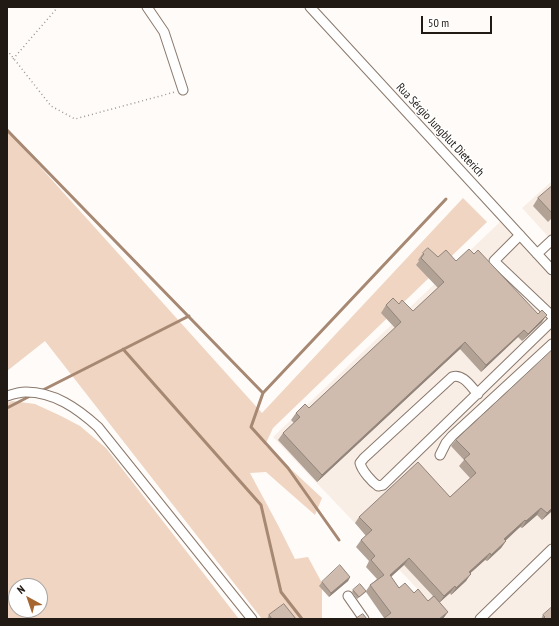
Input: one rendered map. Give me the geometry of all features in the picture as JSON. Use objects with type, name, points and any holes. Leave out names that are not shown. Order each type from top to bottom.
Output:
[{"type":"street","points":[[147,7],[164,32],[182,90]]},
{"type":"street","name":"Rua Sérgio Jungblut Dieterich","points":[[310,7],[552,270]]},
{"type":"street","points":[[520,235],[494,261],[552,316]]},
{"type":"street","points":[[537,254],[552,240]]},
{"type":"street","points":[[478,394],[462,377],[457,375],[452,377],[364,458],[360,463],[361,467],[375,484],[378,486],[383,484],[478,394],[552,321]]},
{"type":"street","points":[[440,455],[446,443],[452,436],[552,344]]},
{"type":"street","points":[[7,396],[25,392],[51,396],[79,411],[98,427],[252,619]]},
{"type":"street","points":[[480,619],[552,549]]},
{"type":"street","points":[[348,596],[364,619]]},
{"type":"path","points":[[13,59],[58,7]]},
{"type":"path","points":[[7,50],[51,106],[75,119],[182,90]]},
{"type":"shaded area","points":[[7,130],[262,413],[463,198],[487,222],[273,428],[265,445],[322,498],[315,515],[266,472],[250,473],[295,559],[308,557],[322,583],[322,619],[262,619],[45,341],[7,371]]},
{"type":"shaded area","points":[[552,181],[552,241],[522,208]]},
{"type":"shaded area","points":[[501,221],[552,278],[552,619],[446,619],[273,437]]},
{"type":"shaded area","points":[[12,401],[35,404],[61,416],[80,426],[106,448],[239,619],[7,619],[7,403]]},
{"type":"building","points":[[552,186],[552,213],[538,198]]},
{"type":"building","points":[[428,248],[438,257],[446,250],[456,261],[469,249],[474,254],[478,250],[538,314],[542,310],[547,315],[528,334],[524,330],[486,365],[465,342],[322,475],[283,433],[300,417],[296,413],[305,404],[309,408],[401,322],[386,305],[393,298],[399,304],[402,300],[413,311],[444,282],[421,258],[424,254],[423,253]]},
{"type":"building","points":[[552,350],[552,508],[547,513],[541,508],[526,521],[525,520],[504,539],[506,541],[491,555],[490,553],[469,572],[471,574],[456,588],[455,586],[444,596],[409,558],[390,575],[399,588],[405,583],[414,593],[418,589],[428,601],[434,596],[448,612],[439,619],[383,619],[391,613],[370,585],[384,575],[371,560],[375,556],[361,540],[372,530],[359,517],[418,462],[450,497],[476,473],[464,459],[470,454],[456,440]]},
{"type":"building","points":[[340,565],[350,577],[331,593],[322,582]]},
{"type":"building","points":[[360,584],[366,591],[359,597],[353,590]]},
{"type":"building","points":[[284,604],[296,619],[272,619],[269,615]]},
{"type":"building","points":[[552,607],[552,619],[543,619],[545,617],[543,615]]},
{"type":"building","points":[[363,614],[367,619],[355,619]]},
{"type":"waterway","points":[[7,130],[263,393],[446,199]]},
{"type":"waterway","points":[[41,391],[189,316]]},
{"type":"waterway","points":[[123,349],[261,505],[281,592],[302,619]]},
{"type":"waterway","points":[[263,393],[251,427],[288,468],[339,540]]},
{"type":"waterway","points":[[7,408],[32,395]]}]
